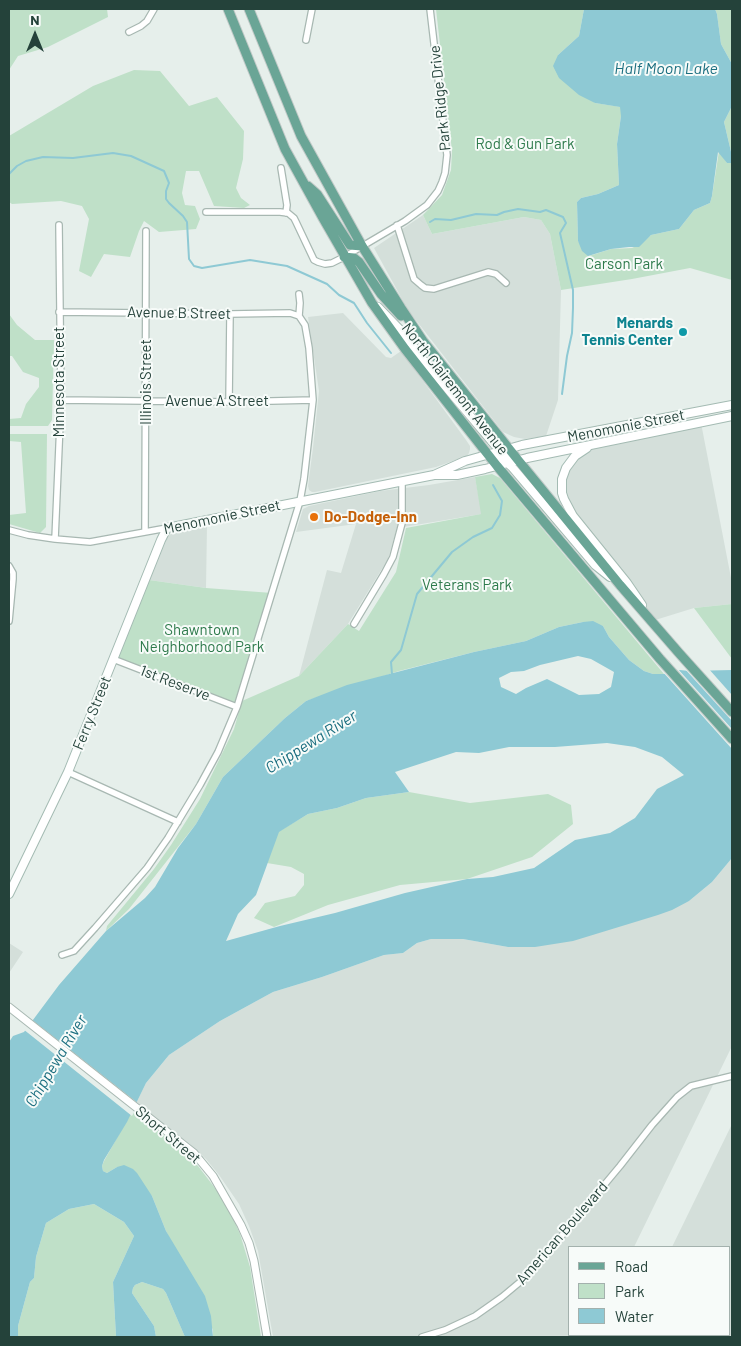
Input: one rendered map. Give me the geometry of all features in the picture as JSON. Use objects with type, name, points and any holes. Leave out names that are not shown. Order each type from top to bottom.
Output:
[{"type":"main road","name":"North Clairemont Avenue","points":[[228,9],[285,149],[344,257],[369,298],[405,350],[497,466],[660,659],[732,739]]},
{"type":"main road","name":"North Clairemont Avenue","points":[[249,9],[301,136],[362,246],[412,326],[513,461],[732,712]]},
{"type":"main road","points":[[304,182],[317,194],[350,245],[362,246]]},
{"type":"main road","points":[[344,257],[354,258],[359,262],[381,294],[412,326]]},
{"type":"main road","points":[[369,298],[394,323],[494,444],[505,450]]},
{"type":"main road","name":"Menomonie Street","points":[[167,528],[402,482],[434,474],[465,461],[522,445],[732,405]]},
{"type":"main road","name":"Menomonie Street","points":[[434,474],[457,475],[513,461],[732,416]]},
{"type":"main road","points":[[594,445],[584,449],[575,456],[566,468],[562,479],[564,499],[574,516],[627,583],[652,621]]},
{"type":"main road","points":[[488,455],[513,461]]},
{"type":"main road","name":"Ferry Street","points":[[9,894],[68,772],[167,528]]},
{"type":"street","points":[[128,32],[147,21],[154,9]]},
{"type":"street","points":[[306,40],[312,9]]},
{"type":"street","name":"Park Ridge Drive","points":[[286,213],[291,215],[296,222],[314,260],[322,264],[329,264],[344,257],[418,212],[432,198],[442,182],[447,162],[446,138],[430,9]]},
{"type":"street","points":[[206,212],[286,213],[287,205],[281,168]]},
{"type":"street","name":"Minnesota Street","points":[[55,539],[60,400],[59,225]]},
{"type":"street","points":[[397,225],[410,270],[420,285],[434,289],[488,272],[496,274],[506,283]]},
{"type":"street","name":"Illinois Street","points":[[145,532],[146,231]]},
{"type":"street","points":[[62,955],[74,951],[147,868],[178,822],[218,752],[237,706],[300,501],[310,440],[313,400],[308,342],[305,325],[299,316],[299,294]]},
{"type":"street","name":"Avenue B Street","points":[[59,312],[290,313],[299,316]]},
{"type":"street","points":[[229,402],[230,314]]},
{"type":"street","name":"Avenue A Street","points":[[60,400],[229,402],[313,400]]},
{"type":"street","points":[[354,624],[393,557],[402,524],[402,482]]},
{"type":"street","name":"Menomonie Street","points":[[9,530],[28,535],[90,542],[167,528]]},
{"type":"street","points":[[9,566],[13,573],[9,621]]},
{"type":"street","name":"1st Reserve","points":[[113,659],[237,706]]},
{"type":"street","points":[[68,772],[178,822]]},
{"type":"street","name":"Short Street","points":[[9,1007],[194,1153],[213,1176],[249,1243],[254,1261],[267,1337]]},
{"type":"street","name":"American Boulevard","points":[[422,1337],[445,1330],[474,1316],[502,1297],[526,1277],[677,1097],[691,1086],[732,1076]]},
{"type":"shaded area","points":[[423,215],[432,234],[524,217],[541,220],[550,234],[561,290],[558,400],[546,436],[525,439],[503,432],[408,310],[374,248]]},
{"type":"shaded area","points":[[343,313],[386,357],[391,358],[401,351],[470,446],[467,456],[436,467],[315,492],[309,490],[319,391],[308,317]]},
{"type":"shaded area","points":[[701,423],[732,583],[732,604],[694,608],[652,621],[569,510],[562,479],[585,449]]},
{"type":"shaded area","points":[[475,477],[482,514],[397,528],[388,559],[348,624],[299,676],[327,570],[341,573],[356,524],[296,532],[303,509],[309,506],[380,491]]},
{"type":"shaded area","points":[[207,526],[206,588],[149,580],[166,538],[177,532]]},
{"type":"shaded area","points":[[732,858],[732,1046],[634,1246],[568,1246],[568,1336],[590,1337],[273,1337],[258,1251],[239,1204],[206,1159],[190,1144],[136,1103],[146,1083],[169,1055],[220,1021],[273,992],[384,955],[403,953],[417,943],[431,939],[463,939],[508,947],[689,901],[712,882]]},
{"type":"shaded area","points":[[9,943],[23,952],[9,973]]},
{"type":"shaded area","points":[[732,1124],[732,1337],[627,1337],[731,1336],[731,1246],[672,1246]]},
{"type":"green space","points":[[9,9],[107,9],[108,17],[48,47],[18,56],[9,70]]},
{"type":"green space","name":"Rod & Gun Park","points":[[436,9],[584,9],[579,36],[558,55],[595,103],[621,107],[621,116],[617,144],[619,185],[598,194],[581,198],[577,202],[578,241],[589,256],[611,249],[632,248],[642,243],[651,235],[679,229],[694,210],[710,203],[719,151],[727,163],[732,163],[732,280],[690,268],[561,290],[550,234],[541,220],[524,217],[432,234],[423,215],[442,195],[451,170],[452,151]]},
{"type":"green space","points":[[715,9],[732,9],[732,64],[721,44]]},
{"type":"green space","points":[[134,70],[160,71],[189,106],[217,97],[244,131],[243,159],[236,188],[241,198],[250,205],[244,208],[214,206],[199,171],[186,171],[182,193],[185,205],[195,206],[200,219],[196,229],[159,232],[144,221],[130,257],[104,254],[91,277],[79,271],[89,219],[82,206],[61,201],[12,204],[9,202],[9,136],[93,86]]},
{"type":"green space","points":[[732,106],[732,156],[724,122]]},
{"type":"green space","points":[[9,314],[17,325],[35,340],[54,340],[52,420],[48,426],[9,426],[9,419],[21,418],[26,404],[39,387],[39,378],[23,372],[12,356],[9,356]]},
{"type":"green space","points":[[9,434],[47,434],[46,527],[40,533],[9,524],[9,515],[26,513],[21,442],[9,441]]},
{"type":"green space","name":"Veterans Park","points":[[492,474],[500,478],[664,674],[653,674],[644,671],[629,660],[609,637],[603,626],[583,622],[559,627],[526,641],[399,671],[306,701],[285,718],[223,777],[196,824],[129,909],[106,931],[107,926],[154,869],[200,799],[234,729],[242,701],[299,676],[348,624],[359,631],[396,572],[406,528],[481,514],[475,477]]},
{"type":"green space","name":"Shawntown Neighborhood Park","points":[[146,577],[149,580],[206,588],[272,593],[237,707],[113,659]]},
{"type":"green space","points":[[732,604],[732,659],[694,608]]},
{"type":"green space","points":[[409,792],[470,803],[548,794],[571,805],[573,824],[532,857],[467,879],[400,885],[328,905],[274,927],[254,918],[265,903],[295,896],[304,885],[304,874],[291,867],[267,863],[278,832],[308,814],[337,808],[366,798]]},
{"type":"green space","points":[[132,1111],[177,1146],[198,1166],[218,1192],[233,1218],[250,1267],[261,1337],[213,1337],[213,1330],[166,1231],[152,1196],[117,1167],[107,1173],[103,1171],[104,1161]]},
{"type":"green space","points":[[94,1204],[124,1222],[134,1236],[113,1282],[116,1336],[18,1337],[18,1326],[30,1282],[34,1278],[36,1257],[46,1223],[69,1209]]},
{"type":"green space","points":[[142,1282],[163,1289],[185,1337],[156,1337],[154,1326],[132,1293],[135,1285]]},
{"type":"water","name":"Half Moon Lake","points":[[584,9],[715,9],[721,44],[732,64],[732,106],[724,122],[732,163],[727,163],[718,152],[710,203],[694,210],[679,229],[651,235],[639,247],[611,249],[588,256],[582,251],[578,241],[577,202],[581,198],[598,194],[619,185],[617,144],[621,116],[620,107],[595,103],[579,95],[559,78],[553,66],[558,55],[579,36]]},
{"type":"water","name":"Chippewa River","points":[[593,621],[603,626],[609,637],[629,660],[644,671],[653,674],[664,674],[680,670],[732,670],[732,858],[712,882],[689,901],[658,915],[573,941],[535,947],[508,947],[463,939],[431,939],[417,943],[403,953],[384,955],[273,992],[220,1021],[169,1055],[146,1083],[102,1166],[103,1171],[107,1173],[124,1165],[133,1169],[152,1196],[166,1231],[205,1296],[211,1316],[213,1337],[185,1337],[163,1289],[142,1282],[135,1285],[132,1293],[154,1326],[156,1337],[114,1337],[116,1336],[113,1282],[134,1236],[124,1222],[94,1204],[69,1209],[46,1223],[36,1257],[34,1278],[30,1282],[18,1326],[18,1337],[9,1337],[9,1042],[13,1036],[24,1032],[59,985],[106,931],[145,898],[155,887],[178,848],[196,824],[223,777],[285,718],[306,701],[347,685],[474,652],[526,641],[559,627]],"holes":[[[578,656],[591,659],[614,672],[611,687],[599,694],[579,695],[547,679],[516,694],[501,687],[499,678],[511,672],[524,671]],[[607,743],[635,747],[662,757],[684,775],[657,789],[635,818],[610,833],[575,840],[534,868],[493,877],[467,879],[405,893],[226,941],[238,914],[256,895],[279,832],[308,814],[337,808],[366,798],[409,792],[395,772],[456,752],[479,753],[509,747],[555,747]]]},
{"type":"pier","points":[[677,668],[732,729],[732,749],[662,671]]},
{"type":"pier","points":[[684,668],[708,668],[732,695],[732,721]]},
{"type":"pier","points":[[31,1019],[139,1104],[132,1116],[23,1029]]},
{"type":"waterway","points":[[9,174],[26,161],[43,157],[73,158],[113,153],[131,156],[164,171],[169,183],[166,199],[187,222],[189,259],[194,266],[202,268],[250,260],[287,266],[327,284],[339,295],[354,303],[391,353]]},
{"type":"waterway","points":[[430,222],[435,219],[451,220],[476,214],[497,215],[518,209],[540,212],[546,210],[563,217],[566,223],[560,233],[573,290],[573,308],[572,333],[562,394]]},
{"type":"waterway","points":[[392,674],[391,662],[401,650],[417,594],[452,552],[473,537],[492,528],[500,515],[502,501],[493,485]]},
{"type":"place","name":"Menards Tennis Center","points":[[683,332]]},
{"type":"place","name":"Do-Dodge-Inn","points":[[314,517]]},
{"type":"park label","name":"Carson Park","points":[[624,264]]}]
